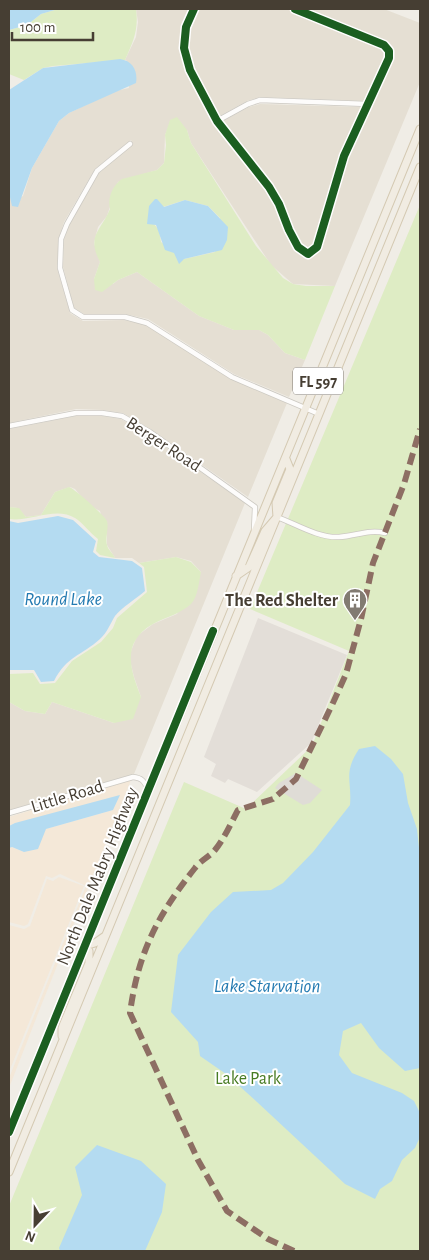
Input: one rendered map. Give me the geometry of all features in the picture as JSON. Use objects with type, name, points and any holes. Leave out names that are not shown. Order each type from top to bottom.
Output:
[{"type":"main road","name":"North Dale Mabry Highway","points":[[9,1132],[148,789],[254,531],[286,459],[420,130]]},
{"type":"main road","name":"North Dale Mabry Highway","points":[[9,1172],[420,167]]},
{"type":"main road","points":[[236,576],[249,567],[265,530],[277,517],[276,503],[290,469],[286,459]]},
{"type":"main road","points":[[9,1123],[74,964],[84,950],[105,936]]},
{"type":"main road","points":[[62,1042],[62,1028],[89,963],[89,950],[84,950]]},
{"type":"street","points":[[194,9],[186,27],[184,48],[190,70],[216,121],[269,187],[279,204],[298,247],[308,254],[317,246],[344,156],[389,58],[389,51],[384,45],[295,9]]},
{"type":"street","points":[[216,121],[248,104],[260,100],[368,104]]},
{"type":"street","points":[[130,144],[97,170],[67,223],[61,239],[60,268],[72,310],[83,318],[125,317],[147,322],[232,376],[319,414]]},
{"type":"street","name":"Berger Road","points":[[9,426],[76,413],[102,413],[122,416],[150,432],[255,507],[254,531]]},
{"type":"street","points":[[277,517],[324,536],[340,537],[375,530],[385,533]]},
{"type":"street","name":"Little Road","points":[[9,813],[132,776],[140,777],[148,789]]},
{"type":"shaded area","points":[[136,9],[191,9],[183,27],[181,48],[187,72],[215,125],[266,189],[276,205],[286,232],[296,249],[306,257],[310,257],[319,247],[347,157],[392,58],[391,49],[386,42],[304,9],[384,9],[420,23],[420,82],[335,286],[293,284],[271,265],[191,143],[187,130],[168,128],[165,135],[164,163],[157,170],[118,182],[107,216],[98,227],[94,243],[100,262],[94,279],[113,284],[137,272],[199,316],[234,330],[259,330],[268,335],[285,353],[305,360],[289,397],[234,374],[148,319],[125,314],[84,314],[74,308],[63,267],[64,239],[69,225],[99,173],[133,144],[131,140],[95,169],[64,222],[59,238],[57,268],[70,313],[83,321],[124,320],[146,325],[231,379],[287,403],[248,497],[152,430],[123,413],[76,409],[9,423],[9,193],[12,202],[23,196],[32,168],[59,121],[69,113],[115,91],[129,88],[127,61],[125,60],[136,37],[138,22]]},
{"type":"shaded area","points":[[197,9],[287,9],[383,48],[386,58],[367,101],[260,97],[247,101],[218,117],[192,69],[186,48],[189,28]]},
{"type":"shaded area","points":[[260,104],[364,107],[342,155],[314,245],[308,250],[300,244],[291,229],[281,202],[271,185],[221,122],[249,107]]},
{"type":"shaded area","points":[[76,416],[102,416],[121,419],[148,435],[245,503],[134,774],[9,810],[9,702],[25,711],[45,714],[52,702],[114,723],[141,697],[129,656],[137,636],[153,624],[177,614],[201,572],[191,561],[176,557],[139,563],[132,558],[115,558],[107,545],[107,536],[100,511],[88,505],[75,489],[70,487],[55,492],[41,515],[26,517],[18,508],[9,507],[9,429]]},
{"type":"shaded area","points":[[258,618],[347,655],[311,743],[257,792],[228,779],[225,783],[211,776],[216,764],[204,757]]},
{"type":"shaded area","points":[[296,773],[322,790],[310,803],[303,805],[275,788],[279,783]]},
{"type":"shaded area","points":[[131,780],[9,1088],[9,1078],[86,886],[60,874],[52,878],[46,876],[28,924],[24,926],[9,922],[9,848],[24,852],[46,829],[113,810],[15,823],[9,826],[9,817]]},
{"type":"shaded area","points":[[59,877],[84,886],[9,1072],[9,925],[24,929],[30,926],[47,879],[53,881]]},
{"type":"green space","points":[[58,9],[136,9],[136,29],[125,60],[53,66],[43,68],[24,80],[9,74],[9,30],[27,25],[41,14]]},
{"type":"green space","points":[[177,117],[187,130],[191,143],[256,246],[283,278],[293,284],[306,286],[335,286],[305,360],[285,353],[268,335],[259,330],[234,330],[199,316],[137,272],[118,280],[102,292],[95,290],[94,279],[100,262],[94,245],[95,239],[110,209],[109,201],[112,192],[122,179],[157,170],[164,163],[165,135],[170,120]],"holes":[[[185,200],[208,206],[220,218],[215,252],[184,259],[161,242],[159,230],[153,223],[163,207]]]},
{"type":"green space","name":"Lake Park","points":[[420,205],[420,1251],[9,1251],[9,1206],[184,782],[246,809],[312,746],[349,651],[250,609]]},
{"type":"green space","points":[[69,487],[89,502],[107,521],[107,545],[115,558],[100,555],[96,551],[98,539],[78,520],[68,515],[51,514],[26,518],[9,519],[9,507],[19,508],[26,517],[41,515],[55,492]]},
{"type":"green space","points":[[176,557],[191,562],[201,572],[197,593],[191,604],[178,613],[153,624],[136,639],[131,657],[134,676],[141,697],[133,719],[114,723],[52,702],[45,714],[25,711],[9,702],[9,674],[33,673],[40,684],[55,683],[72,661],[101,642],[113,628],[117,618],[147,592],[144,567],[139,563]]},
{"type":"water","points":[[9,9],[58,9],[41,14],[27,25],[9,30]]},
{"type":"water","points":[[125,60],[134,67],[136,83],[69,113],[59,121],[32,168],[18,207],[12,206],[9,193],[9,90],[43,68]]},
{"type":"water","points":[[155,199],[164,207],[185,200],[208,206],[228,227],[227,240],[222,250],[184,259],[179,264],[174,253],[165,250],[156,225],[147,224],[149,206]]},
{"type":"water","name":"Round Lake","points":[[58,516],[73,520],[96,541],[93,552],[99,557],[132,561],[142,568],[145,591],[115,616],[102,637],[69,661],[54,681],[41,682],[34,670],[9,670],[9,521],[18,523]]},
{"type":"water","name":"Lake Starvation","points":[[375,746],[391,759],[403,774],[408,803],[417,829],[420,857],[420,1068],[405,1071],[379,1048],[361,1023],[343,1031],[339,1055],[352,1073],[402,1093],[414,1101],[420,1113],[420,1137],[415,1148],[402,1160],[392,1181],[380,1189],[375,1199],[345,1184],[226,1074],[200,1056],[198,1042],[171,1012],[178,955],[211,912],[233,892],[271,890],[283,883],[313,852],[350,805],[349,777],[354,757],[359,749]]},
{"type":"water","points":[[120,795],[113,810],[46,829],[38,849],[24,852],[12,847],[9,848],[9,826],[15,823]]},
{"type":"water","points":[[97,1145],[141,1161],[166,1184],[162,1212],[145,1251],[60,1251],[59,1248],[82,1195],[75,1167]]},
{"type":"marked path","points":[[294,1251],[268,1239],[227,1211],[198,1160],[130,1013],[138,972],[144,953],[170,902],[197,866],[218,846],[238,810],[273,799],[296,779],[346,674],[361,619],[373,563],[404,484],[420,429]]},
{"type":"cycle path","points":[[194,9],[186,27],[184,48],[190,70],[217,121],[269,187],[279,204],[298,247],[308,254],[317,247],[344,156],[389,58],[389,51],[384,45],[295,9]]},
{"type":"cycle path","points":[[9,1132],[213,631]]},
{"type":"place","name":"The Red Shelter","points":[[355,621]]}]
